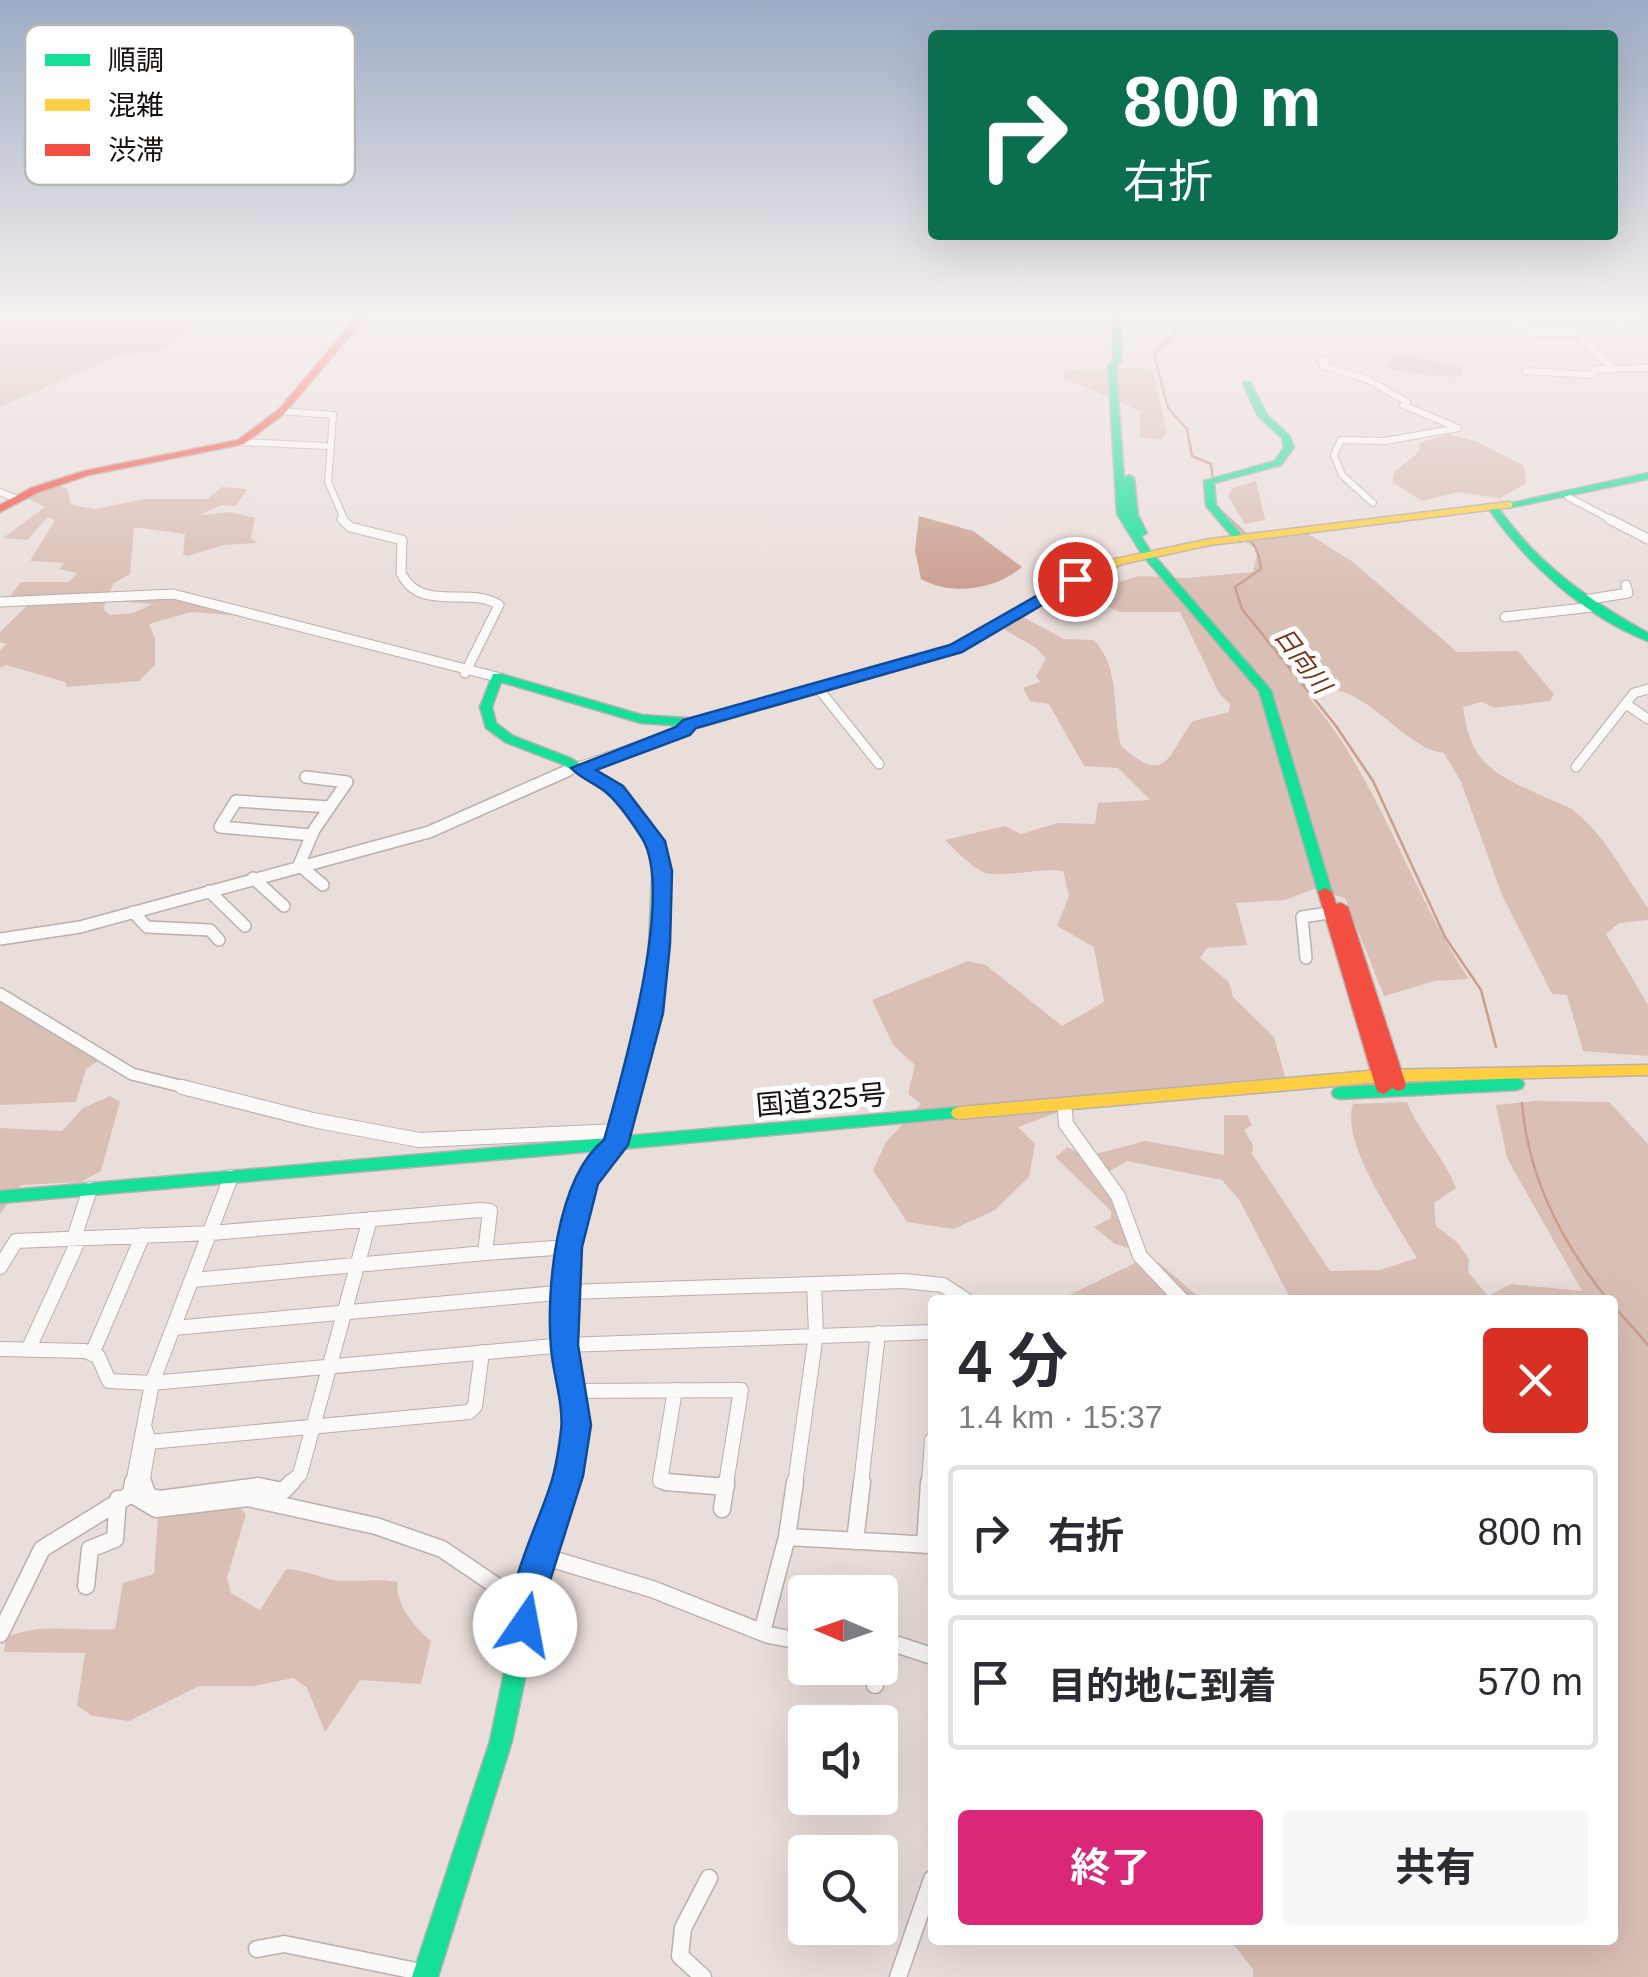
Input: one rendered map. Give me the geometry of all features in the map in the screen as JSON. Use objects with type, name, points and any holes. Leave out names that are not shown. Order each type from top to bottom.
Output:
[{"type":"main road","points":[[1122,410],[1134,515],[1151,553],[1260,671],[1277,697],[1390,1083]]},
{"type":"main road","points":[[1249,538],[1214,512],[1206,491],[1209,481],[1278,463],[1290,447],[1286,437],[1259,410]]},
{"type":"main road","points":[[0,509],[16,499],[87,473],[241,442],[282,411]]},
{"type":"main road","points":[[611,1146],[655,992],[662,871],[654,841],[616,790],[581,768],[509,739],[490,725],[486,706],[496,677],[641,719],[690,724],[956,649],[1085,574],[1151,553],[1493,508],[1646,479]]},
{"type":"main road","points":[[1493,508],[1516,542],[1588,604],[1645,635]]},
{"type":"main road","name":"国道325号","points":[[0,1197],[89,1193],[1390,1083],[1648,1070]]},
{"type":"main road","name":"国道325号","points":[[611,1146],[1390,1083],[1648,1080]]},
{"type":"main road","name":"国道325号","points":[[0,1206],[89,1193]]},
{"type":"main road","points":[[426,1975],[502,1741],[525,1625]]},
{"type":"street","points":[[1372,504],[1342,475],[1334,456],[1340,440],[1385,442],[1458,428],[1416,410]]},
{"type":"street","points":[[282,411],[333,415],[326,446],[328,485],[342,523],[402,540],[400,571],[406,584],[424,594],[490,598],[499,604],[465,672]]},
{"type":"street","points":[[241,442],[326,446]]},
{"type":"street","points":[[0,492],[16,499]]},
{"type":"street","points":[[1568,496],[1648,540]]},
{"type":"street","points":[[1506,617],[1588,604],[1628,592],[1626,585]]},
{"type":"street","points":[[0,602],[172,594],[496,677]]},
{"type":"street","points":[[818,688],[879,764]]},
{"type":"street","points":[[1576,767],[1634,693],[1648,690]]},
{"type":"street","points":[[1626,704],[1648,720]]},
{"type":"street","points":[[0,939],[80,926],[429,832],[581,768],[683,731],[690,724]]},
{"type":"street","points":[[299,865],[312,835],[347,782],[306,777]]},
{"type":"street","points":[[312,835],[220,827],[236,801],[330,807]]},
{"type":"street","points":[[299,865],[323,885]]},
{"type":"street","points":[[253,878],[284,906]]},
{"type":"street","points":[[209,891],[245,926]]},
{"type":"street","points":[[133,912],[146,928],[210,930],[219,940]]},
{"type":"street","points":[[1306,958],[1302,916],[1338,912]]},
{"type":"street","points":[[0,994],[132,1074],[314,1120],[419,1140],[611,1146]]},
{"type":"street","points":[[1066,1112],[1066,1124],[1118,1196],[1140,1256],[1177,1295]]},
{"type":"street","points":[[525,1625],[526,1606],[568,1476],[576,1425],[574,1390],[564,1345],[569,1247],[585,1184],[611,1146]]},
{"type":"street","points":[[230,1180],[152,1383],[142,1486],[148,1496],[170,1498],[258,1486],[283,1491],[300,1474],[370,1219]]},
{"type":"street","points":[[29,1348],[77,1237],[89,1193]]},
{"type":"street","points":[[0,1267],[16,1241],[211,1233],[490,1211],[486,1252]]},
{"type":"street","points":[[92,1354],[142,1235]]},
{"type":"street","points":[[193,1280],[569,1247]]},
{"type":"street","points":[[174,1328],[568,1292],[904,1281],[943,1285],[958,1295]]},
{"type":"street","points":[[762,1632],[786,1537],[816,1334],[814,1284]]},
{"type":"street","points":[[0,1349],[92,1354],[98,1356],[109,1381],[152,1383],[564,1345],[928,1332]]},
{"type":"street","points":[[855,1541],[878,1333]]},
{"type":"street","points":[[146,1434],[469,1412],[475,1406],[482,1352]]},
{"type":"street","points":[[574,1390],[741,1390],[722,1510]]},
{"type":"street","points":[[675,1390],[660,1481],[726,1487]]},
{"type":"street","points":[[86,1586],[90,1549],[115,1539],[146,1434]]},
{"type":"street","points":[[125,1497],[160,1511],[246,1498],[410,1536],[443,1550],[526,1606]]},
{"type":"street","points":[[0,1634],[42,1549],[125,1497]]},
{"type":"street","points":[[786,1537],[928,1545]]},
{"type":"street","points":[[542,1556],[652,1589],[762,1632],[788,1638]]},
{"type":"street","points":[[898,1645],[928,1655]]},
{"type":"street","points":[[703,1977],[680,1956],[683,1928],[709,1878]]},
{"type":"street","points":[[898,1977],[928,1891]]},
{"type":"street","points":[[257,1949],[284,1944],[426,1975]]},
{"type":"shaded area","points":[[1162,410],[1167,433],[1161,440],[1140,437],[1140,411]]},
{"type":"shaded area","points":[[1449,434],[1478,442],[1524,466],[1526,483],[1500,498],[1457,492],[1422,501],[1392,482],[1395,471],[1420,451],[1419,443]]},
{"type":"shaded area","points":[[1256,481],[1265,520],[1245,524],[1228,496],[1232,488]]},
{"type":"shaded area","points":[[60,486],[67,489],[71,505],[95,509],[144,499],[207,499],[222,487],[247,489],[236,506],[221,505],[200,515],[231,512],[255,518],[251,538],[257,543],[224,545],[188,556],[183,554],[185,534],[134,527],[130,574],[113,584],[103,609],[110,615],[133,613],[153,604],[115,601],[173,596],[244,616],[191,612],[149,624],[155,639],[155,665],[139,681],[67,687],[65,682],[6,665],[0,668],[0,650],[7,644],[0,642],[0,632],[32,601],[9,598],[21,582],[69,582],[77,573],[59,569],[64,563],[30,561],[55,520],[48,517],[27,540],[3,538],[45,507],[25,497]]},
{"type":"shaded area","points":[[919,516],[973,531],[1022,567],[999,581],[973,588],[946,588],[921,579],[915,550]]},
{"type":"shaded area","points":[[1307,533],[1353,562],[1457,652],[1518,651],[1554,694],[1550,701],[1494,708],[1482,702],[1463,707],[1466,725],[1477,752],[1495,771],[1585,820],[1648,908],[1648,920],[1619,923],[1606,934],[1648,1005],[1648,1056],[1583,1051],[1567,995],[1552,994],[1502,895],[1461,782],[1444,753],[1420,744],[1357,698],[1341,691],[1313,691],[1308,696],[1355,762],[1428,908],[1469,979],[1435,981],[1384,996],[1345,898],[1314,889],[1285,900],[1236,903],[1247,945],[1207,948],[1200,958],[1229,982],[1233,997],[1274,1037],[1285,1077],[1110,1093],[1018,1127],[1035,1144],[1029,1177],[995,1210],[954,1229],[907,1222],[873,1170],[886,1142],[921,1104],[908,1094],[915,1065],[893,1045],[872,1000],[968,961],[986,965],[1062,1026],[1104,1002],[1094,947],[1057,926],[1069,896],[1063,871],[990,874],[968,862],[945,840],[1005,826],[1021,834],[1058,823],[1095,824],[1098,803],[1150,800],[1118,768],[1084,766],[1049,704],[1030,701],[1023,688],[1040,682],[1036,676],[1046,659],[1036,648],[1002,628],[1021,616],[1064,639],[1094,640],[1109,664],[1121,746],[1148,764],[1158,765],[1165,762],[1193,721],[1229,712],[1230,704],[1219,693],[1180,612],[1119,612],[1080,594],[1139,576],[1186,578],[1253,572],[1258,550],[1244,541]]},
{"type":"shaded area","points":[[0,1002],[98,1061],[86,1069],[76,1102],[0,1105]]},
{"type":"shaded area","points":[[110,1096],[120,1102],[101,1171],[81,1182],[21,1185],[0,1214],[0,1128],[62,1131],[83,1108]]},
{"type":"shaded area","points":[[1407,1102],[1456,1188],[1434,1203],[1436,1226],[1458,1243],[1469,1259],[1468,1272],[1487,1295],[1288,1295],[1240,1201],[1222,1180],[1127,1161],[1107,1173],[1135,1250],[1115,1244],[1094,1227],[1111,1218],[1111,1211],[1055,1157],[1068,1147],[1084,1157],[1145,1141],[1224,1155],[1224,1115],[1247,1115],[1252,1125],[1244,1130],[1253,1145],[1252,1154],[1330,1271],[1380,1270],[1417,1258],[1362,1161],[1351,1121],[1353,1104]]},
{"type":"shaded area","points":[[1609,1102],[1648,1144],[1648,1977],[1253,1977],[1253,1969],[1234,1945],[1618,1945],[1618,1295],[1490,1295],[1511,1284],[1582,1291],[1507,1158],[1496,1105]]},
{"type":"shaded area","points":[[1158,1262],[1196,1295],[1069,1295],[1135,1263]]},
{"type":"shaded area","points":[[237,1505],[246,1514],[227,1578],[231,1593],[260,1610],[286,1569],[333,1580],[397,1582],[407,1615],[431,1641],[421,1684],[360,1680],[325,1732],[307,1688],[294,1678],[253,1686],[199,1686],[129,1721],[93,1716],[77,1706],[85,1653],[4,1652],[6,1637],[20,1632],[115,1629],[123,1583],[154,1574],[158,1517]]},
{"type":"waterway","name":"日向川","points":[[1170,410],[1187,429],[1192,456],[1211,464],[1214,488]]},
{"type":"waterway","name":"日向川","points":[[1219,509],[1246,535],[1259,559],[1261,569],[1235,587],[1242,609],[1336,726],[1373,781],[1445,937],[1481,990],[1496,1047]]},
{"type":"waterway","name":"日向川","points":[[1522,1103],[1539,1183],[1562,1232],[1604,1295]]},
{"type":"waterway","name":"日向川","points":[[1618,1311],[1648,1345]]},
{"type":"traffic: fast","points":[[1115,410],[1122,514],[1147,554],[1265,690],[1325,892]]},
{"type":"traffic: fast","points":[[1240,539],[1211,506],[1209,481],[1278,463],[1289,447],[1286,437],[1260,410]]},
{"type":"traffic: fast","points":[[1508,505],[1648,476]]},
{"type":"traffic: fast","points":[[1129,478],[1133,515],[1142,533]]},
{"type":"traffic: fast","points":[[1493,508],[1524,549],[1561,583],[1648,638]]},
{"type":"traffic: fast","points":[[600,1157],[615,1145],[655,992],[660,857],[643,821],[616,791],[566,761],[509,739],[490,725],[486,707],[497,677],[641,719],[701,723],[956,649],[1059,587],[1092,573]]},
{"type":"traffic: fast","points":[[1340,1093],[1516,1084]]},
{"type":"traffic: fast","points":[[0,1197],[959,1113]]},
{"type":"traffic: fast","points":[[425,1977],[501,1741],[525,1625]]},
{"type":"traffic: slow","points":[[1092,573],[1119,561],[1210,542],[1508,505]]},
{"type":"traffic: slow","points":[[959,1113],[1380,1076],[1648,1070]]},
{"type":"traffic: jam","points":[[0,509],[35,490],[87,473],[241,442],[283,410]]},
{"type":"traffic: jam","points":[[1325,892],[1384,1088]]},
{"type":"traffic: jam","points":[[1341,907],[1398,1085]]},
{"type":"route","points":[[525,1625],[526,1606],[568,1476],[576,1425],[571,1369],[564,1345],[573,1226],[594,1164],[615,1145],[655,992],[660,857],[643,821],[628,803],[616,790],[581,768],[683,731],[690,724],[956,649],[1075,579]]}]
